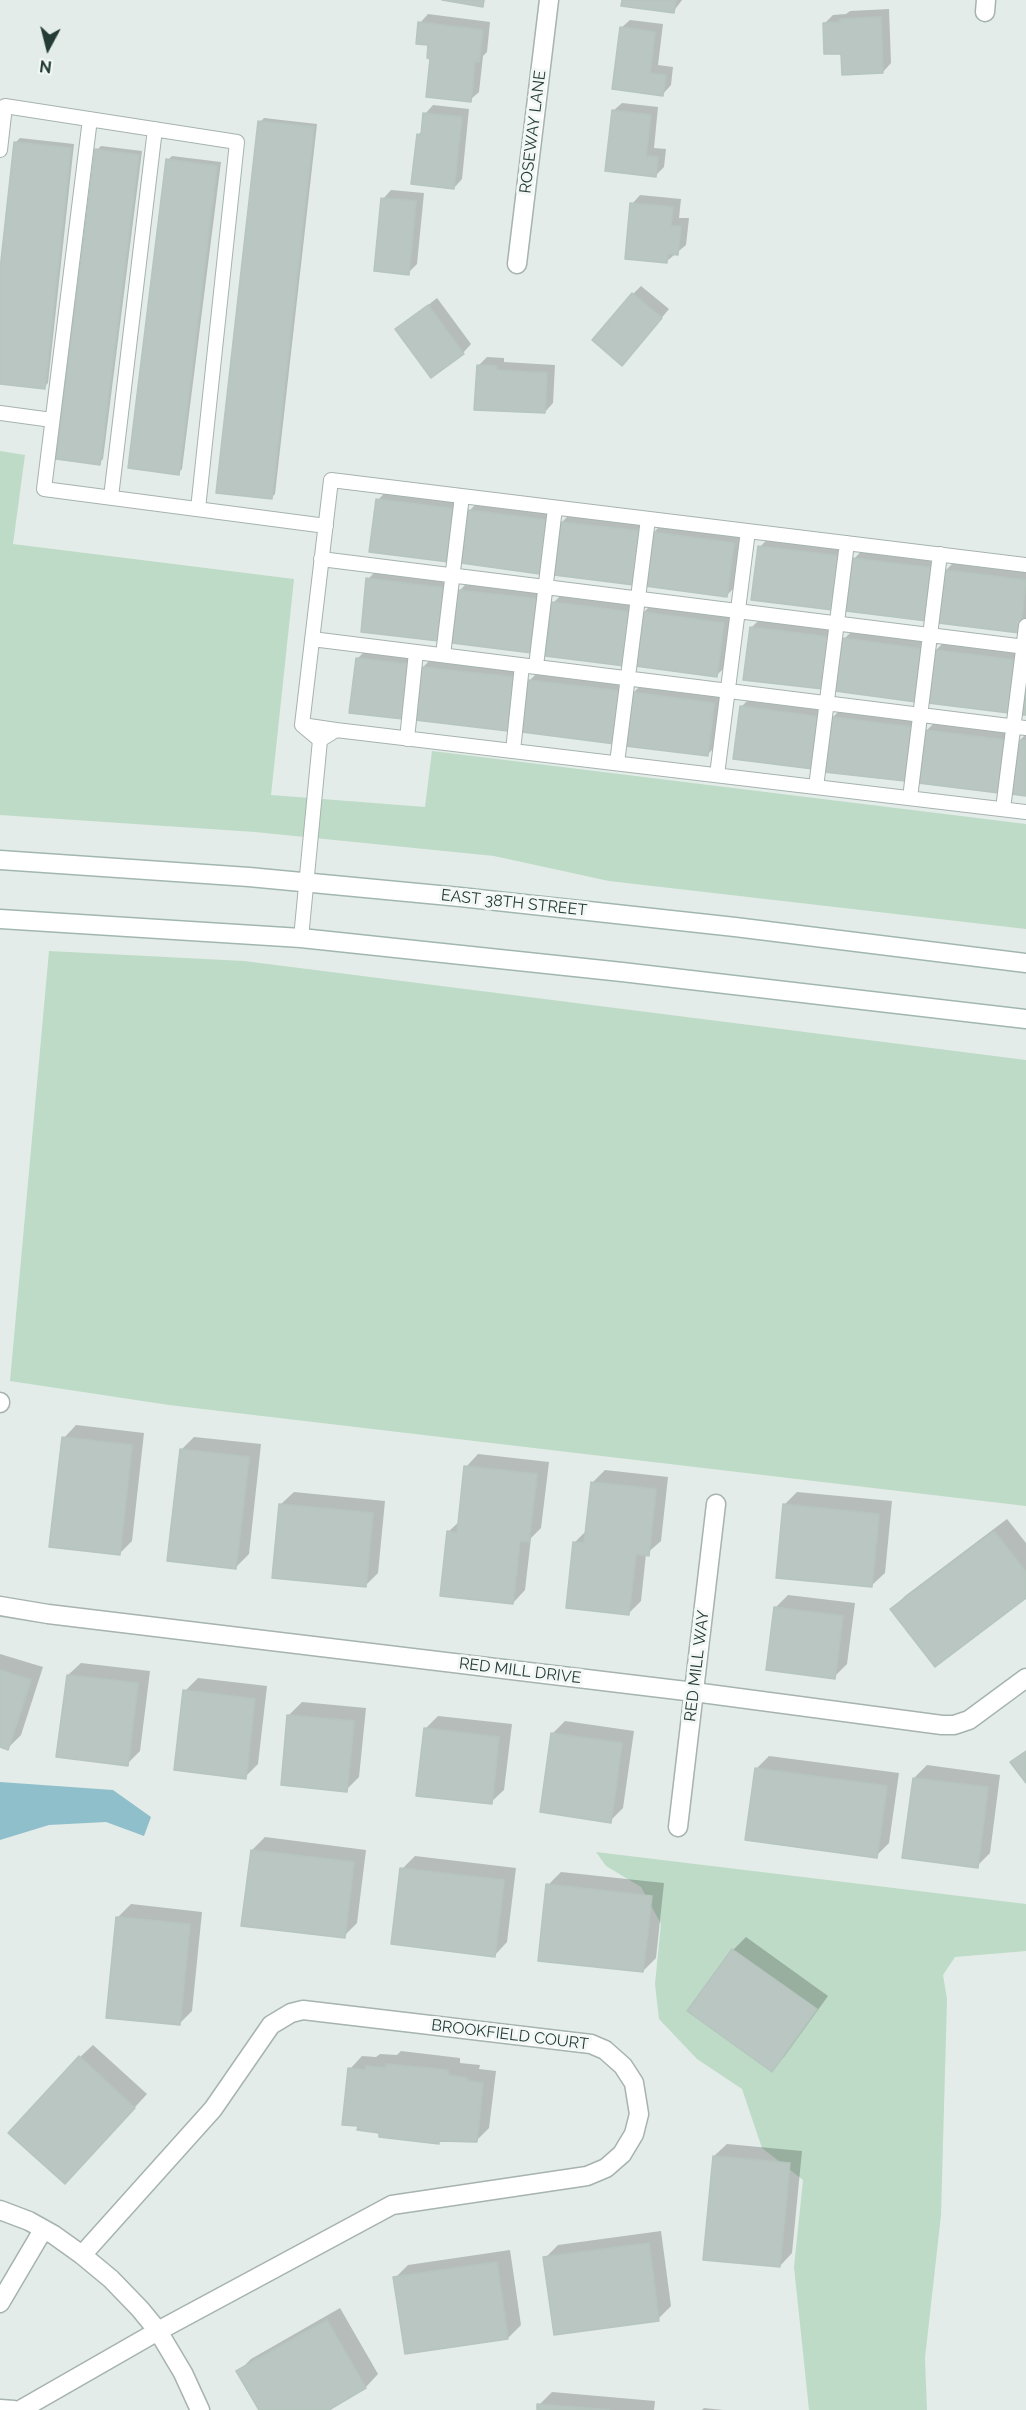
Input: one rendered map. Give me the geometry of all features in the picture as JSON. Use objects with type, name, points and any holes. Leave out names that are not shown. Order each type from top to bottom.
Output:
[{"type":"street","name":"ROSEWAY LANE","points":[[518,264],[549,0]]},
{"type":"street","name":"EAST 38TH STREET","points":[[0,860],[306,883],[610,913],[1026,963]]},
{"type":"street","points":[[0,919],[301,938],[1026,1019]]},
{"type":"street","name":"RED MILL WAY","points":[[678,1827],[716,1504]]},
{"type":"street","name":"RED MILL DRIVE","points":[[0,1605],[59,1616],[694,1692],[948,1725],[969,1720],[1026,1678]]},
{"type":"street","name":"BROOKFIELD COURT","points":[[20,2410],[158,2331],[392,2205],[587,2176],[606,2168],[622,2154],[634,2134],[639,2105],[634,2083],[623,2066],[605,2050],[591,2043],[303,2010],[291,2013],[271,2025],[213,2109],[82,2255]]},
{"type":"street","points":[[0,2210],[16,2215],[82,2255],[118,2286],[158,2331],[183,2373],[200,2410]]},
{"type":"street","points":[[0,2303],[43,2230]]},
{"type":"street","points":[[0,2409],[14,2410]]},
{"type":"lane","points":[[0,150],[5,106],[237,142],[198,509]]},
{"type":"lane","points":[[90,118],[44,489],[326,526]]},
{"type":"lane","points":[[111,497],[155,129]]},
{"type":"lane","points":[[0,413],[52,420]]},
{"type":"lane","points":[[302,725],[332,480],[1026,565]]},
{"type":"lane","points":[[443,655],[462,496]]},
{"type":"lane","points":[[513,751],[545,586],[555,508]]},
{"type":"lane","points":[[618,763],[648,519]]},
{"type":"lane","points":[[717,775],[748,531]]},
{"type":"lane","points":[[816,787],[847,543]]},
{"type":"lane","points":[[910,798],[940,555]]},
{"type":"lane","points":[[321,559],[1025,646]]},
{"type":"lane","points":[[1004,809],[1020,727],[1026,626]]},
{"type":"lane","points":[[312,639],[1020,727]]},
{"type":"lane","points":[[407,739],[416,652]]},
{"type":"lane","points":[[302,725],[1026,812]]},
{"type":"lane","points":[[302,725],[320,740]]},
{"type":"lane","points":[[320,740],[336,730]]},
{"type":"lane","points":[[301,938],[320,740]]},
{"type":"green space","points":[[0,451],[25,455],[13,544],[294,579],[271,795],[425,807],[432,751],[1026,824],[1026,929],[609,881],[494,856],[255,832],[0,815]]},
{"type":"green space","points":[[49,951],[244,961],[1026,1060],[1026,1506],[169,1405],[10,1381]]},
{"type":"green space","points":[[596,1852],[1026,1904],[1026,1951],[955,1957],[943,1975],[947,1999],[941,2215],[925,2358],[927,2410],[809,2410],[794,2267],[803,2180],[762,2148],[742,2089],[697,2059],[659,2019],[655,1984],[661,1924],[641,1887],[606,1866]]},
{"type":"water","points":[[0,1782],[113,1790],[151,1817],[144,1836],[106,1822],[49,1825],[0,1840]]},
{"type":"building","points":[[442,0],[484,0],[483,7]]},
{"type":"building","points":[[622,0],[676,0],[674,13],[621,6]]},
{"type":"building","points":[[881,17],[883,73],[842,75],[841,54],[824,54],[823,23],[840,22],[840,19]]},
{"type":"building","points":[[418,22],[483,30],[479,62],[475,61],[471,102],[426,97],[430,59],[427,58],[428,45],[416,44]]},
{"type":"building","points":[[620,27],[655,32],[650,73],[666,75],[663,96],[612,89]]},
{"type":"building","points":[[612,110],[651,115],[646,156],[658,157],[656,177],[605,171]]},
{"type":"building","points":[[423,113],[462,117],[454,189],[411,184],[417,134],[421,135]]},
{"type":"building","points":[[258,121],[314,127],[272,499],[216,493]]},
{"type":"building","points":[[14,142],[71,148],[45,389],[0,384],[0,270]]},
{"type":"building","points":[[95,149],[139,155],[100,465],[56,459]]},
{"type":"building","points":[[166,159],[217,166],[179,475],[128,468]]},
{"type":"building","points":[[381,198],[416,201],[409,275],[374,271]]},
{"type":"building","points":[[630,203],[673,207],[671,226],[681,226],[678,255],[668,254],[667,263],[625,259]]},
{"type":"building","points":[[632,293],[662,318],[622,366],[592,340]]},
{"type":"building","points":[[428,305],[464,354],[431,378],[395,329]]},
{"type":"building","points":[[477,365],[497,366],[496,370],[547,373],[545,413],[474,410]]},
{"type":"building","points":[[376,499],[456,509],[449,562],[369,552]]},
{"type":"building","points":[[468,510],[547,520],[540,574],[461,563]]},
{"type":"building","points":[[561,522],[640,531],[634,585],[554,575]]},
{"type":"building","points":[[652,532],[734,543],[727,597],[645,586]]},
{"type":"building","points":[[758,546],[840,556],[833,610],[751,600]]},
{"type":"building","points":[[852,558],[933,568],[927,621],[846,611]]},
{"type":"building","points":[[944,570],[1026,580],[1020,633],[938,623]]},
{"type":"building","points":[[366,578],[445,588],[439,641],[361,632]]},
{"type":"building","points":[[458,590],[538,599],[532,653],[452,643]]},
{"type":"building","points":[[552,602],[632,612],[625,666],[545,656]]},
{"type":"building","points":[[642,612],[724,623],[717,677],[635,666]]},
{"type":"building","points":[[750,627],[830,637],[823,689],[743,680]]},
{"type":"building","points":[[842,638],[923,649],[916,702],[835,691]]},
{"type":"building","points":[[935,650],[1016,660],[1009,713],[928,703]]},
{"type":"building","points":[[356,658],[409,664],[403,719],[349,713]]},
{"type":"building","points":[[421,667],[514,677],[508,731],[415,720]]},
{"type":"building","points":[[528,680],[621,691],[615,744],[522,732]]},
{"type":"building","points":[[1026,681],[1026,715],[1022,715]]},
{"type":"building","points":[[631,692],[714,703],[708,756],[625,746]]},
{"type":"building","points":[[740,706],[820,717],[813,769],[733,759]]},
{"type":"building","points":[[831,717],[912,727],[905,781],[824,772]]},
{"type":"building","points":[[925,730],[1006,740],[999,793],[918,783]]},
{"type":"building","points":[[1018,740],[1026,741],[1026,796],[1011,794]]},
{"type":"building","points":[[62,1437],[132,1445],[120,1555],[49,1547]]},
{"type":"building","points":[[180,1449],[249,1457],[236,1569],[167,1561]]},
{"type":"building","points":[[464,1466],[537,1474],[529,1542],[520,1541],[513,1604],[440,1596],[447,1531],[457,1533]]},
{"type":"building","points":[[591,1482],[656,1489],[649,1556],[636,1554],[629,1615],[566,1608],[573,1542],[584,1543]]},
{"type":"building","points":[[279,1504],[373,1513],[366,1587],[272,1578]]},
{"type":"building","points":[[783,1504],[879,1514],[872,1587],[776,1578]]},
{"type":"building","points":[[994,1531],[1026,1572],[1026,1598],[935,1667],[890,1609]]},
{"type":"building","points":[[774,1607],[843,1616],[835,1679],[766,1670]]},
{"type":"building","points":[[0,1670],[31,1680],[8,1750],[0,1747]]},
{"type":"building","points":[[67,1675],[138,1683],[128,1766],[56,1757]]},
{"type":"building","points":[[183,1690],[255,1699],[246,1779],[174,1770]]},
{"type":"building","points":[[287,1715],[354,1721],[347,1792],[281,1785]]},
{"type":"building","points":[[424,1728],[499,1737],[492,1804],[416,1796]]},
{"type":"building","points":[[551,1733],[622,1743],[611,1823],[540,1812]]},
{"type":"building","points":[[1026,1751],[1026,1783],[1010,1762]]},
{"type":"building","points":[[755,1768],[887,1786],[877,1858],[745,1840]]},
{"type":"building","points":[[913,1778],[988,1787],[978,1868],[902,1858]]},
{"type":"building","points":[[251,1850],[354,1862],[345,1938],[241,1926]]},
{"type":"building","points":[[400,1868],[504,1880],[495,1957],[391,1944]]},
{"type":"building","points":[[546,1884],[652,1896],[643,1972],[538,1961]]},
{"type":"building","points":[[116,1917],[190,1924],[180,2025],[106,2018]]},
{"type":"building","points":[[732,1949],[817,2009],[772,2072],[687,2011]]},
{"type":"building","points":[[79,2056],[135,2108],[65,2184],[8,2133]]},
{"type":"building","points":[[386,2064],[448,2070],[448,2075],[483,2083],[477,2142],[439,2141],[439,2144],[379,2137],[379,2133],[357,2130],[358,2126],[342,2125],[348,2068],[365,2070],[366,2066],[386,2068]]},
{"type":"building","points":[[713,2156],[790,2163],[780,2267],[703,2260]]},
{"type":"building","points":[[649,2243],[659,2321],[554,2335],[543,2257]]},
{"type":"building","points":[[497,2262],[508,2339],[405,2354],[393,2277]]},
{"type":"building","points":[[327,2320],[366,2388],[329,2410],[259,2410],[236,2371]]},
{"type":"building","points":[[537,2404],[609,2410],[537,2410]]}]
